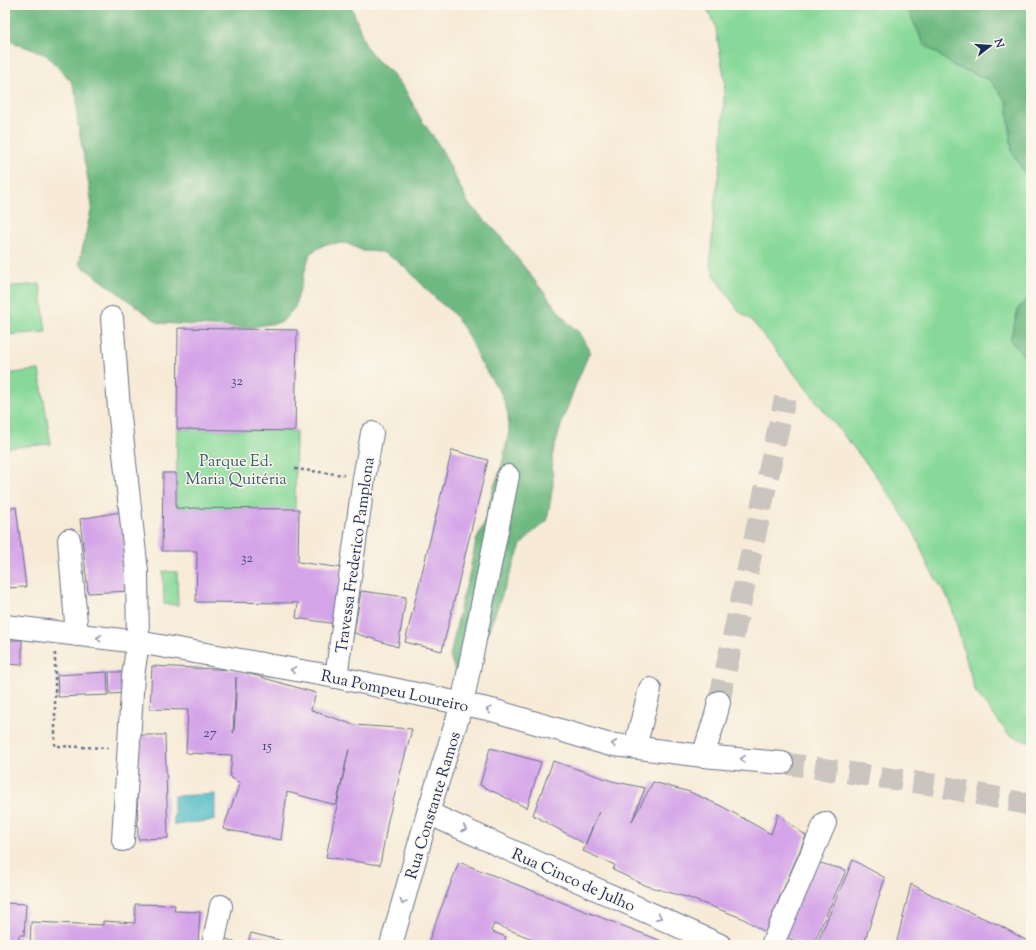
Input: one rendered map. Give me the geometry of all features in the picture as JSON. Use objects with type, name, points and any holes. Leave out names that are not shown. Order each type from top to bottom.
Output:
[{"type":"street","points":[[112,318],[119,408],[137,572],[138,642],[133,676],[123,840]]},
{"type":"street","name":"Travessa Frederico Pamplona","points":[[336,677],[364,478],[372,433]]},
{"type":"street","name":"Rua Constante Ramos","points":[[391,945],[428,813],[462,704],[508,476]]},
{"type":"street","points":[[69,540],[77,635]]},
{"type":"street","name":"Rua Pompeu Loureiro","points":[[5,626],[138,642],[336,677],[492,710],[607,744],[702,756],[782,763]]},
{"type":"street","points":[[635,747],[650,689]]},
{"type":"street","points":[[702,756],[719,702]]},
{"type":"street","name":"Rua Cinco de Julho","points":[[428,813],[720,945]]},
{"type":"street","points":[[772,945],[826,822]]},
{"type":"street","points":[[213,945],[221,906]]},
{"type":"path","points":[[295,469],[364,478]]},
{"type":"path","points":[[56,632],[54,673],[55,746],[112,748],[111,751]]},
{"type":"green space","points":[[5,5],[351,5],[366,47],[378,61],[392,73],[404,88],[422,121],[443,152],[468,203],[496,231],[567,322],[581,334],[590,351],[563,419],[552,456],[553,485],[547,521],[533,532],[521,545],[482,648],[470,662],[456,673],[450,656],[462,600],[468,580],[476,541],[484,524],[494,486],[501,469],[509,432],[508,414],[502,395],[481,363],[464,328],[452,312],[437,300],[396,260],[382,252],[363,251],[346,243],[326,244],[310,253],[295,307],[282,322],[247,328],[159,323],[79,264],[92,206],[77,118],[77,98],[71,81],[46,55],[5,39]]},
{"type":"green space","points":[[705,5],[908,5],[908,10],[924,44],[954,66],[990,80],[1007,102],[1012,152],[1031,183],[1031,295],[1019,307],[1010,340],[1031,364],[1031,742],[1009,735],[975,691],[950,601],[929,568],[915,534],[895,503],[874,473],[753,322],[739,311],[717,281],[710,264],[715,200],[721,160],[725,82],[715,24]]},
{"type":"green space","points":[[908,5],[1031,5],[1031,183],[1012,152],[1007,102],[990,80],[954,66],[924,44],[908,10]]},
{"type":"green space","points":[[40,284],[46,332],[5,335],[5,287]]},
{"type":"green space","points":[[1031,295],[1031,364],[1010,340],[1019,307]]},
{"type":"green space","points":[[39,370],[51,444],[6,448],[5,374]]},
{"type":"green space","name":"Parque Ed. Maria Quitéria","points":[[177,429],[296,431],[295,510],[176,508]]},
{"type":"green space","points":[[163,571],[177,572],[178,605],[164,604]]},
{"type":"water","points":[[215,794],[215,820],[174,825],[174,796]]},
{"type":"building","points":[[178,328],[297,330],[295,431],[177,429]]},
{"type":"building","points":[[452,450],[488,460],[442,651],[405,642]]},
{"type":"building","points":[[163,473],[176,473],[176,508],[299,509],[298,562],[343,568],[336,624],[296,618],[298,603],[196,602],[197,551],[162,551]]},
{"type":"building","points":[[16,507],[26,587],[5,588],[5,510]]},
{"type":"building","points":[[126,511],[130,591],[88,593],[80,519]]},
{"type":"building","points":[[361,591],[406,597],[398,647],[354,633]]},
{"type":"building","points":[[5,640],[22,640],[22,665],[5,664]]},
{"type":"building","points":[[152,666],[236,670],[316,693],[311,710],[354,725],[412,729],[388,820],[380,865],[326,857],[349,749],[336,805],[287,792],[281,840],[223,829],[240,783],[230,777],[232,755],[186,753],[188,710],[150,709]],"holes":[[[236,677],[234,733],[233,733]]]},
{"type":"building","points":[[107,672],[108,695],[58,697],[57,675]]},
{"type":"building","points":[[109,672],[125,672],[127,693],[110,694]]},
{"type":"building","points":[[136,735],[165,735],[168,838],[138,839]]},
{"type":"building","points":[[490,748],[541,762],[527,808],[480,785]]},
{"type":"building","points":[[553,761],[612,781],[645,788],[632,821],[653,782],[690,792],[723,807],[771,834],[778,814],[806,836],[765,932],[742,918],[689,898],[647,886],[613,870],[615,865],[583,851],[599,812],[585,844],[533,815]]},
{"type":"building","points":[[853,860],[885,878],[865,940],[879,945],[816,945]]},
{"type":"building","points":[[812,861],[846,870],[813,945],[805,945],[781,935]]},
{"type":"building","points":[[459,862],[672,945],[527,945],[530,938],[494,924],[491,931],[506,937],[503,945],[427,945]]},
{"type":"building","points":[[911,884],[946,902],[999,925],[1031,943],[1031,945],[896,945]]},
{"type":"building","points":[[5,903],[26,904],[24,935],[19,935],[18,945],[5,945]]},
{"type":"building","points":[[135,904],[175,905],[174,911],[200,912],[198,945],[30,945],[31,922],[103,925],[103,921],[135,923]]},
{"type":"building","points":[[251,933],[295,944],[295,945],[247,945]]},
{"type":"building","points":[[224,938],[243,945],[222,945]]},
{"type":"tunnel","points":[[719,702],[785,398]]},
{"type":"tunnel","points":[[782,763],[935,785],[1031,805]]}]
